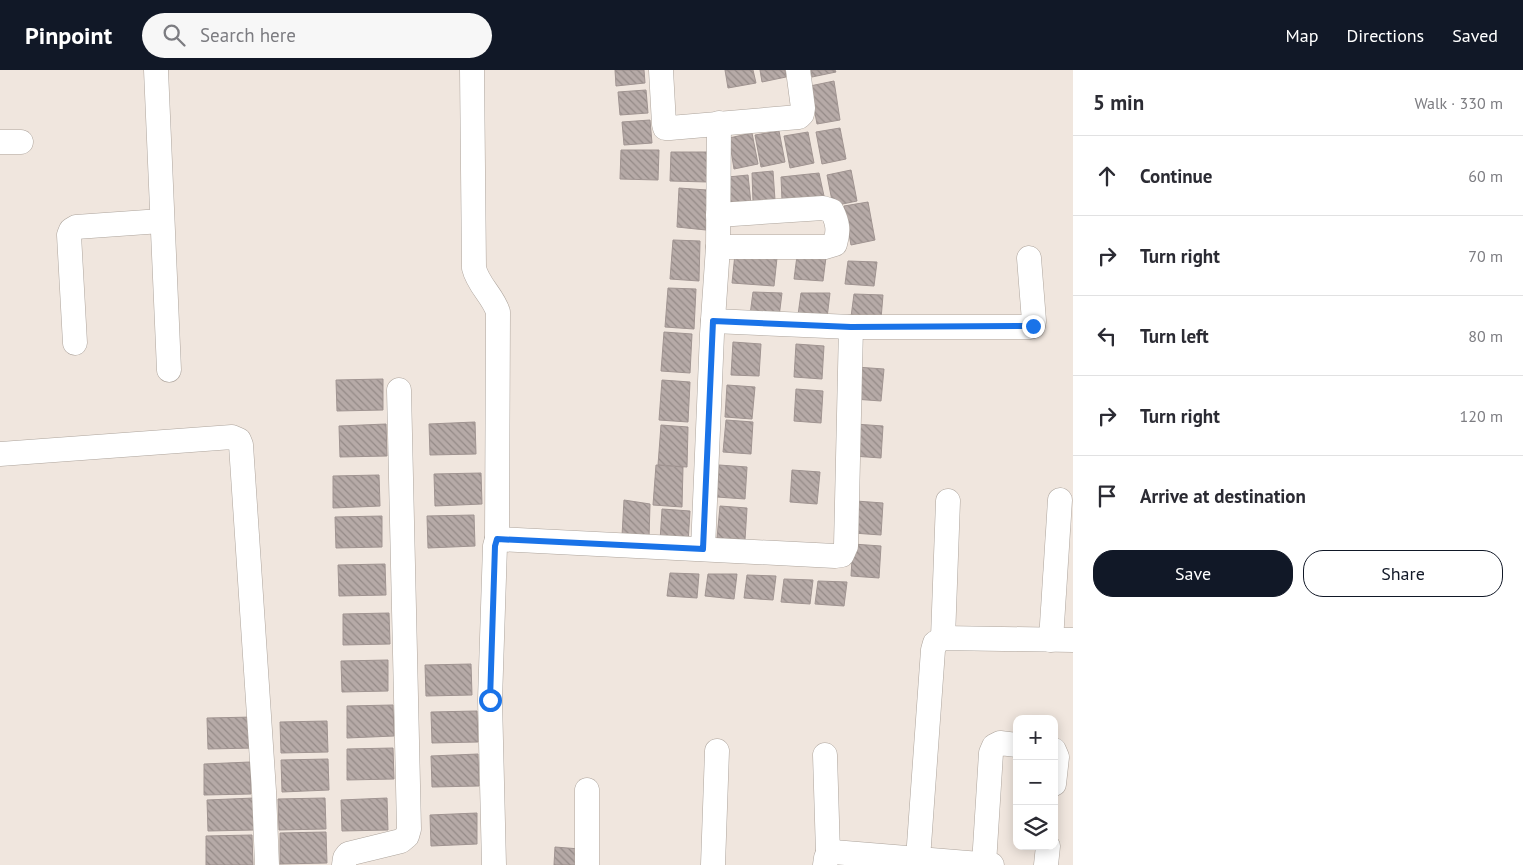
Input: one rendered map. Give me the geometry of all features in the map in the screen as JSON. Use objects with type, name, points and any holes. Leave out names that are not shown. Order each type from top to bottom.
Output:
[{"type":"street","points":[[156,70],[161,221],[169,370]]},
{"type":"street","points":[[472,70],[474,268],[476,277],[498,312],[497,539],[495,546],[490,700],[494,865]]},
{"type":"street","points":[[661,70],[665,128],[799,116],[802,114],[803,108],[798,70]]},
{"type":"street","points":[[703,549],[718,247],[719,123]]},
{"type":"street","points":[[718,216],[823,208],[832,211],[839,231],[836,244],[825,247],[718,247]]},
{"type":"street","points":[[75,343],[71,230],[76,227],[161,221]]},
{"type":"street","points":[[713,321],[851,327],[1033,326],[1029,258]]},
{"type":"street","points":[[497,539],[842,555],[846,546],[851,327]]},
{"type":"street","points":[[344,865],[348,854],[401,841],[407,836],[409,829],[399,390]]},
{"type":"street","points":[[0,454],[232,438],[238,440],[242,455],[268,865]]},
{"type":"street","points":[[918,859],[932,650],[935,642],[943,638],[1062,640],[1060,500]]},
{"type":"street","points":[[943,638],[948,501]]},
{"type":"street","points":[[984,864],[991,753],[994,746],[1000,743],[1013,745]]},
{"type":"street","points":[[714,865],[717,751]]},
{"type":"street","points":[[825,755],[827,859],[918,859],[992,865]]},
{"type":"street","points":[[587,790],[588,865]]},
{"type":"street","points":[[1046,865],[1048,850]]},
{"type":"building","points":[[615,70],[644,70],[645,83],[616,86]]},
{"type":"building","points":[[725,70],[753,70],[756,83],[728,88]]},
{"type":"building","points":[[760,70],[785,70],[786,77],[762,82]]},
{"type":"building","points":[[811,70],[835,70],[836,72],[812,77]]},
{"type":"building","points":[[834,81],[840,120],[817,124],[810,86]]},
{"type":"building","points":[[646,90],[648,113],[620,115],[618,92]]},
{"type":"building","points":[[650,120],[652,143],[624,145],[622,122]]},
{"type":"building","points":[[840,128],[846,159],[822,164],[816,132]]},
{"type":"building","points":[[779,131],[785,162],[761,167],[755,135]]},
{"type":"building","points":[[808,132],[814,163],[790,168],[784,136]]},
{"type":"building","points":[[752,133],[758,164],[734,169],[729,138]]},
{"type":"building","points":[[621,150],[659,150],[658,180],[620,179]]},
{"type":"building","points":[[671,152],[709,152],[708,182],[670,181]]},
{"type":"building","points":[[851,170],[857,201],[833,206],[827,175]]},
{"type":"building","points":[[773,171],[775,200],[753,202],[752,173]]},
{"type":"building","points":[[819,173],[824,196],[782,200],[781,177]]},
{"type":"building","points":[[748,175],[751,204],[729,206],[728,177]]},
{"type":"building","points":[[679,188],[707,190],[706,230],[677,227]]},
{"type":"building","points":[[868,202],[875,240],[851,245],[844,206]]},
{"type":"building","points":[[673,240],[700,241],[699,281],[670,279]]},
{"type":"building","points":[[735,254],[777,258],[774,286],[732,283]]},
{"type":"building","points":[[797,256],[826,257],[823,281],[794,279]]},
{"type":"building","points":[[848,261],[877,262],[874,286],[845,284]]},
{"type":"building","points":[[668,288],[696,289],[694,329],[665,327]]},
{"type":"building","points":[[753,292],[782,293],[779,317],[750,315]]},
{"type":"building","points":[[801,293],[830,293],[827,318],[798,315]]},
{"type":"building","points":[[854,294],[883,295],[881,319],[851,317]]},
{"type":"building","points":[[664,332],[692,334],[690,373],[661,371]]},
{"type":"building","points":[[733,342],[761,344],[759,376],[731,375]]},
{"type":"building","points":[[796,344],[824,346],[822,379],[794,377]]},
{"type":"building","points":[[856,367],[884,369],[881,401],[854,399]]},
{"type":"building","points":[[383,379],[383,410],[337,411],[336,380]]},
{"type":"building","points":[[662,380],[690,382],[688,422],[659,420]]},
{"type":"building","points":[[727,385],[755,387],[752,419],[725,417]]},
{"type":"building","points":[[796,389],[823,391],[821,423],[794,421]]},
{"type":"building","points":[[726,420],[753,422],[751,454],[723,452]]},
{"type":"building","points":[[475,422],[476,454],[430,455],[429,424]]},
{"type":"building","points":[[386,424],[387,456],[340,457],[339,426]]},
{"type":"building","points":[[855,424],[883,426],[881,458],[853,456]]},
{"type":"building","points":[[661,425],[688,427],[687,467],[658,465]]},
{"type":"building","points":[[656,465],[683,467],[682,507],[653,505]]},
{"type":"building","points":[[719,465],[747,467],[745,499],[717,497]]},
{"type":"building","points":[[792,470],[820,472],[817,504],[790,502]]},
{"type":"building","points":[[481,473],[482,504],[435,506],[434,474]]},
{"type":"building","points":[[379,475],[380,506],[333,508],[333,476]]},
{"type":"building","points":[[624,500],[650,504],[649,539],[622,536]]},
{"type":"building","points":[[856,501],[883,503],[881,535],[853,533]]},
{"type":"building","points":[[720,506],[747,508],[745,540],[717,538]]},
{"type":"building","points":[[662,509],[690,511],[688,543],[660,541]]},
{"type":"building","points":[[474,515],[475,546],[428,548],[427,516]]},
{"type":"building","points":[[382,516],[382,547],[336,548],[335,517]]},
{"type":"building","points":[[853,544],[881,546],[879,578],[851,576]]},
{"type":"building","points":[[385,564],[386,595],[339,596],[338,565]]},
{"type":"building","points":[[670,573],[699,574],[697,598],[667,596]]},
{"type":"building","points":[[708,574],[737,574],[734,599],[705,596]]},
{"type":"building","points":[[747,575],[776,576],[773,600],[744,598]]},
{"type":"building","points":[[784,579],[813,580],[810,604],[781,602]]},
{"type":"building","points":[[818,581],[847,582],[844,606],[815,604]]},
{"type":"building","points":[[389,613],[390,644],[343,645],[343,614]]},
{"type":"building","points":[[388,660],[388,691],[342,692],[341,661]]},
{"type":"building","points":[[471,664],[472,695],[426,696],[425,665]]},
{"type":"building","points":[[393,705],[394,736],[347,738],[347,706]]},
{"type":"building","points":[[477,711],[478,742],[432,743],[431,712]]},
{"type":"building","points":[[254,717],[254,748],[208,749],[207,718]]},
{"type":"building","points":[[327,721],[328,752],[281,753],[280,722]]},
{"type":"building","points":[[393,748],[394,779],[347,780],[347,749]]},
{"type":"building","points":[[478,754],[479,786],[432,787],[431,756]]},
{"type":"building","points":[[328,759],[329,790],[282,792],[281,760]]},
{"type":"building","points":[[250,762],[251,794],[204,795],[204,764]]},
{"type":"building","points":[[254,798],[254,830],[208,831],[207,800]]},
{"type":"building","points":[[325,798],[326,829],[279,830],[278,799]]},
{"type":"building","points":[[387,798],[388,830],[342,831],[341,800]]},
{"type":"building","points":[[477,813],[477,844],[431,846],[430,815]]},
{"type":"building","points":[[326,832],[327,863],[280,864],[280,833]]},
{"type":"building","points":[[252,835],[253,865],[206,865],[206,836]]},
{"type":"building","points":[[555,847],[580,849],[579,865],[554,865]]},
{"type":"route","points":[[490,700],[495,546],[497,539],[703,549],[713,321],[851,327],[1033,326]]}]
